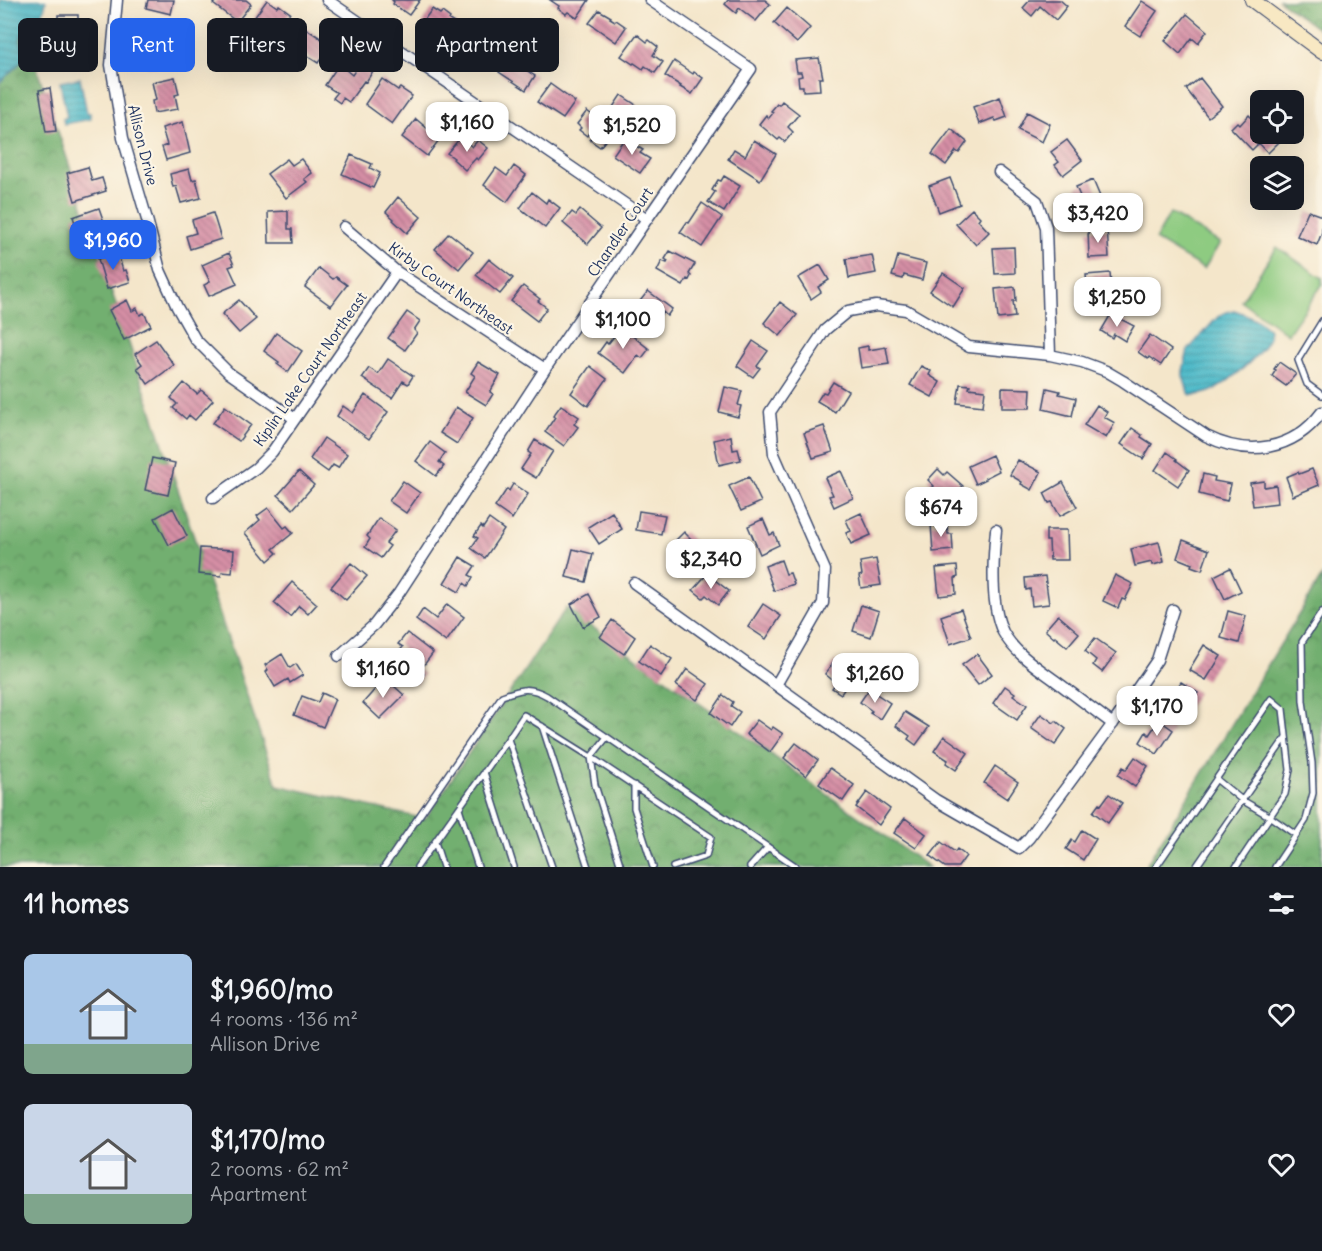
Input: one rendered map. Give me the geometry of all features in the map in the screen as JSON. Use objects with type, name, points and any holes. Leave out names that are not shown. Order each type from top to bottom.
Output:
[{"type":"street","name":"Allison Drive","points":[[117,0],[112,76],[123,138],[160,270],[195,339],[229,373],[296,419]]},
{"type":"street","points":[[327,0],[647,219]]},
{"type":"street","name":"Chandler Court","points":[[339,656],[374,625],[399,593],[545,369],[751,69],[650,0]]},
{"type":"street","points":[[1252,0],[1322,51]]},
{"type":"street","points":[[999,172],[1037,201],[1046,227],[1050,356]]},
{"type":"street","name":"Kirby Court Northeast","points":[[344,227],[397,272],[545,369]]},
{"type":"street","name":"Kiplin Lake Court Northeast","points":[[213,498],[256,468],[272,452],[397,272]]},
{"type":"street","points":[[776,685],[823,603],[825,570],[774,454],[770,412],[825,330],[848,311],[876,306],[906,310],[969,347],[1050,356],[1082,362],[1106,370],[1206,436],[1221,444],[1239,448],[1278,445],[1297,436],[1322,412]]},
{"type":"street","points":[[996,531],[993,562],[994,591],[1004,632],[1020,655],[1113,724]]},
{"type":"street","points":[[634,583],[936,800],[1018,848],[1029,838],[1157,660],[1173,610]]},
{"type":"lane","points":[[1322,321],[1298,360],[1307,384],[1322,395]]},
{"type":"lane","points":[[1275,867],[1306,820],[1313,793],[1312,763],[1304,701],[1302,642],[1322,612]]},
{"type":"lane","points":[[384,867],[502,696],[520,689],[535,689],[798,867]]},
{"type":"lane","points":[[1156,867],[1271,699],[1282,709],[1290,770],[1285,795],[1236,867]]},
{"type":"lane","points":[[417,867],[524,715],[711,837],[706,856],[673,867]]},
{"type":"lane","points":[[542,726],[588,867]]},
{"type":"lane","points":[[606,736],[591,757],[595,785],[621,867]]},
{"type":"lane","points":[[1196,867],[1286,737]]},
{"type":"lane","points":[[508,739],[552,867]]},
{"type":"lane","points":[[484,772],[514,867]]},
{"type":"lane","points":[[1216,779],[1242,800],[1296,835]]},
{"type":"lane","points":[[634,785],[634,808],[653,867]]},
{"type":"lane","points":[[459,808],[478,867]]},
{"type":"lane","points":[[435,842],[443,867]]},
{"type":"lane","points":[[750,867],[768,847]]},
{"type":"green space","points":[[0,0],[14,0],[20,18],[18,18],[18,72],[38,72],[277,785],[425,819],[566,608],[929,867],[0,867]]},
{"type":"green space","points":[[1279,0],[1322,0],[1322,32]]},
{"type":"green space","points":[[1170,213],[1220,243],[1204,269],[1155,240]]},
{"type":"green space","points":[[1277,247],[1322,278],[1322,285],[1288,334],[1241,301]]},
{"type":"green space","points":[[1322,576],[1322,867],[1145,867],[1305,604]]},
{"type":"water","points":[[0,0],[46,0],[40,18],[18,18],[18,65],[0,82]]},
{"type":"water","points":[[80,78],[87,113],[90,113],[91,119],[64,124],[63,119],[67,117],[60,82]]},
{"type":"water","points":[[1234,310],[1264,324],[1269,331],[1269,338],[1248,364],[1220,386],[1202,394],[1191,395],[1183,376],[1188,350],[1214,321],[1224,313]]},
{"type":"building","points":[[148,0],[174,0],[171,14],[146,8]]},
{"type":"building","points":[[217,0],[246,0],[251,4],[240,18],[232,18],[213,4]]},
{"type":"building","points":[[267,0],[290,13],[286,18],[254,18]]},
{"type":"building","points":[[392,0],[420,0],[409,15],[393,4]]},
{"type":"building","points":[[550,0],[589,0],[577,18],[568,12],[566,14]]},
{"type":"building","points":[[728,0],[765,0],[770,4],[756,21],[739,8],[736,13],[725,4]]},
{"type":"building","points":[[1030,0],[1060,0],[1067,6],[1056,20],[1040,6],[1032,16],[1023,8]]},
{"type":"building","points":[[1142,1],[1157,11],[1140,36],[1125,26]]},
{"type":"building","points":[[787,8],[810,28],[797,43],[774,23]]},
{"type":"building","points":[[432,9],[450,18],[426,18]]},
{"type":"building","points":[[599,10],[626,27],[616,42],[589,23]]},
{"type":"building","points":[[1187,14],[1207,31],[1198,43],[1192,38],[1180,54],[1165,41]]},
{"type":"building","points":[[58,15],[78,15],[78,18],[58,18]]},
{"type":"building","points":[[307,29],[319,37],[318,63],[307,56]]},
{"type":"building","points":[[637,34],[658,47],[653,55],[663,62],[655,73],[621,56]]},
{"type":"building","points":[[819,58],[823,78],[819,78],[820,90],[803,91],[803,86],[799,86],[798,77],[802,76],[801,72],[797,72],[795,60]]},
{"type":"building","points":[[674,61],[703,78],[692,94],[665,76]]},
{"type":"building","points":[[334,72],[348,72],[352,75],[354,72],[372,72],[349,102],[343,98],[340,103],[333,98],[337,93],[325,85]]},
{"type":"building","points":[[499,72],[529,72],[535,76],[526,90]]},
{"type":"building","points":[[175,77],[179,94],[175,95],[178,109],[154,113],[152,101],[156,100],[152,82]]},
{"type":"building","points":[[1200,78],[1222,106],[1208,117],[1186,89]]},
{"type":"building","points":[[382,79],[412,96],[392,124],[365,104]]},
{"type":"building","points":[[550,84],[575,102],[563,119],[537,102]]},
{"type":"building","points":[[50,88],[56,131],[46,132],[39,90]]},
{"type":"building","points":[[621,95],[636,105],[627,117],[613,107]]},
{"type":"building","points":[[1000,97],[1007,117],[996,121],[994,118],[979,124],[973,107]]},
{"type":"building","points":[[782,101],[799,114],[788,127],[793,132],[785,142],[780,138],[778,140],[759,124],[766,115],[769,118],[773,113],[771,111]]},
{"type":"building","points":[[587,111],[596,118],[598,115],[606,121],[604,124],[613,131],[600,147],[590,140],[593,136],[589,133],[587,136],[579,130],[581,128],[577,124]]},
{"type":"building","points":[[1027,112],[1050,124],[1042,142],[1018,130]]},
{"type":"building","points":[[440,115],[451,124],[427,156],[402,137],[416,119],[429,130]]},
{"type":"building","points":[[1250,116],[1250,144],[1258,144],[1252,150],[1231,128],[1237,122],[1240,125]]},
{"type":"building","points":[[183,122],[190,153],[166,160],[162,147],[167,145],[162,128]]},
{"type":"building","points":[[951,129],[967,142],[959,153],[956,151],[946,165],[932,154]]},
{"type":"building","points":[[461,137],[472,147],[478,140],[488,148],[465,170],[447,153]]},
{"type":"building","points":[[624,139],[643,150],[640,153],[650,159],[640,173],[613,155]]},
{"type":"building","points":[[754,140],[776,154],[760,180],[728,159],[734,149],[745,156]]},
{"type":"building","points":[[1067,140],[1082,160],[1063,175],[1055,165],[1059,162],[1051,152]]},
{"type":"building","points":[[1260,144],[1277,144],[1268,153]]},
{"type":"building","points":[[351,155],[372,164],[370,168],[380,173],[373,188],[342,174]]},
{"type":"building","points":[[287,159],[292,165],[301,159],[312,173],[304,179],[307,182],[286,198],[267,174]]},
{"type":"building","points":[[514,166],[526,175],[507,202],[484,185],[496,168],[507,176]]},
{"type":"building","points":[[88,167],[92,181],[102,178],[106,191],[75,201],[67,173]]},
{"type":"building","points":[[189,169],[192,180],[196,179],[201,198],[181,203],[176,186],[173,187],[170,174]]},
{"type":"building","points":[[724,176],[740,186],[724,212],[708,202],[715,192],[712,190],[718,180],[721,181]]},
{"type":"building","points":[[950,178],[960,204],[939,212],[929,186]]},
{"type":"building","points":[[1093,180],[1104,206],[1084,215],[1080,205],[1083,203],[1076,187]]},
{"type":"building","points":[[532,192],[546,203],[548,199],[560,208],[545,228],[520,208]]},
{"type":"building","points":[[398,197],[421,217],[407,233],[386,212]]},
{"type":"building","points":[[702,203],[722,217],[702,247],[680,232]]},
{"type":"building","points":[[99,208],[106,228],[115,225],[119,236],[84,248],[73,217]]},
{"type":"building","points":[[972,209],[989,232],[976,245],[956,224]]},
{"type":"building","points":[[580,210],[601,228],[588,244],[563,223],[572,212],[576,215]]},
{"type":"building","points":[[288,211],[288,229],[292,229],[293,243],[269,243],[268,212]]},
{"type":"building","points":[[1308,211],[1322,216],[1322,232],[1317,245],[1297,236]]},
{"type":"building","points":[[213,213],[221,239],[190,249],[186,236],[196,233],[192,220]]},
{"type":"building","points":[[1107,229],[1109,257],[1089,258],[1088,230]]},
{"type":"building","points":[[449,233],[473,252],[459,269],[435,249]]},
{"type":"building","points":[[1014,247],[1015,273],[995,274],[993,248]]},
{"type":"building","points":[[670,251],[695,264],[689,274],[691,276],[689,280],[687,279],[683,286],[657,271],[662,261],[667,263],[665,259]]},
{"type":"building","points":[[118,253],[123,271],[126,270],[130,282],[107,289],[98,259]]},
{"type":"building","points":[[229,253],[234,265],[229,267],[237,284],[209,296],[204,285],[210,282],[202,265]]},
{"type":"building","points":[[872,255],[876,273],[849,278],[846,259]]},
{"type":"building","points":[[898,256],[926,263],[922,280],[904,275],[903,279],[892,276]]},
{"type":"building","points":[[489,259],[513,278],[500,294],[476,275]]},
{"type":"building","points":[[820,265],[829,280],[818,287],[821,292],[811,299],[798,278]]},
{"type":"building","points":[[319,268],[333,279],[336,277],[347,285],[331,306],[305,287]]},
{"type":"building","points":[[943,273],[965,288],[953,307],[930,291]]},
{"type":"building","points":[[1110,273],[1112,298],[1094,300],[1093,286],[1087,286],[1086,275]]},
{"type":"building","points":[[523,286],[540,299],[538,301],[547,308],[537,321],[511,301]]},
{"type":"building","points":[[1015,287],[1016,301],[1013,301],[1015,317],[998,319],[995,289]]},
{"type":"building","points":[[648,291],[672,309],[667,316],[663,312],[654,322],[660,326],[654,334],[625,312],[633,302],[637,305]]},
{"type":"building","points":[[127,300],[132,311],[137,308],[140,315],[144,313],[151,326],[124,340],[109,310]]},
{"type":"building","points":[[239,300],[256,319],[239,333],[222,314]]},
{"type":"building","points":[[780,302],[797,315],[780,336],[764,323]]},
{"type":"building","points":[[407,312],[420,321],[414,330],[417,333],[405,350],[388,338]]},
{"type":"building","points":[[1111,314],[1134,326],[1125,341],[1114,334],[1112,338],[1101,331]]},
{"type":"building","points":[[621,327],[649,349],[642,358],[638,355],[625,373],[598,353]]},
{"type":"building","points":[[276,333],[302,351],[288,372],[264,351]]},
{"type":"building","points":[[1150,335],[1171,350],[1161,365],[1138,352]]},
{"type":"building","points":[[156,340],[174,365],[148,384],[137,368],[142,364],[135,354]]},
{"type":"building","points":[[753,341],[768,351],[757,366],[760,368],[753,377],[737,366]]},
{"type":"building","points":[[868,346],[868,350],[886,347],[889,364],[861,368],[858,348]]},
{"type":"building","points":[[388,359],[413,376],[408,384],[403,381],[392,398],[362,378],[369,368],[378,374]]},
{"type":"building","points":[[478,362],[500,375],[490,392],[493,394],[486,405],[465,392],[475,376],[471,373]]},
{"type":"building","points":[[1279,362],[1296,374],[1286,386],[1272,376]]},
{"type":"building","points":[[590,366],[607,379],[588,406],[571,393]]},
{"type":"building","points":[[921,366],[931,371],[929,375],[940,382],[932,397],[910,385]]},
{"type":"building","points":[[833,382],[848,391],[835,412],[817,401]]},
{"type":"building","points":[[184,383],[197,394],[201,390],[213,400],[195,420],[189,415],[186,419],[173,408],[177,404],[171,398]]},
{"type":"building","points":[[960,384],[985,390],[983,406],[957,403]]},
{"type":"building","points":[[725,387],[742,391],[738,405],[741,406],[738,417],[719,412]]},
{"type":"building","points":[[1002,388],[1031,389],[1030,408],[1002,408]]},
{"type":"building","points":[[1047,388],[1076,398],[1072,416],[1043,409]]},
{"type":"building","points":[[365,395],[388,412],[369,439],[337,416],[343,406],[353,413]]},
{"type":"building","points":[[561,405],[579,417],[574,424],[578,427],[564,446],[545,432]]},
{"type":"building","points":[[1097,405],[1107,412],[1104,417],[1115,423],[1106,438],[1084,425]]},
{"type":"building","points":[[225,406],[251,425],[239,441],[213,423]]},
{"type":"building","points":[[456,407],[473,418],[457,444],[440,433]]},
{"type":"building","points":[[824,426],[833,452],[813,458],[804,433]]},
{"type":"building","points":[[1132,428],[1152,444],[1143,459],[1121,444]]},
{"type":"building","points":[[731,436],[733,450],[738,449],[741,460],[719,465],[714,440]]},
{"type":"building","points":[[324,438],[347,454],[338,468],[333,465],[328,472],[310,459]]},
{"type":"building","points":[[535,440],[553,451],[536,478],[521,469],[531,454],[528,452]]},
{"type":"building","points":[[430,442],[445,453],[439,462],[444,466],[436,476],[416,461]]},
{"type":"building","points":[[1167,452],[1189,470],[1178,486],[1155,470]]},
{"type":"building","points":[[992,455],[999,471],[976,484],[968,466]]},
{"type":"building","points":[[152,458],[175,463],[168,495],[145,490]]},
{"type":"building","points":[[1018,460],[1041,472],[1032,490],[1010,475]]},
{"type":"building","points":[[938,469],[944,475],[947,472],[963,486],[954,495],[951,493],[939,505],[927,493],[934,486],[928,480]]},
{"type":"building","points":[[1312,469],[1319,485],[1293,496],[1286,477]]},
{"type":"building","points":[[299,471],[314,485],[293,509],[278,495]]},
{"type":"building","points":[[841,471],[853,498],[834,507],[829,496],[833,495],[825,478]]},
{"type":"building","points":[[1203,474],[1215,477],[1214,481],[1231,484],[1227,501],[1199,494]]},
{"type":"building","points":[[749,477],[761,502],[741,511],[729,486]]},
{"type":"building","points":[[403,481],[420,493],[406,513],[389,501]]},
{"type":"building","points":[[1264,481],[1264,487],[1276,485],[1278,503],[1253,506],[1250,483]]},
{"type":"building","points":[[1063,482],[1077,507],[1060,516],[1044,493]]},
{"type":"building","points":[[513,484],[528,494],[512,519],[495,507]]},
{"type":"building","points":[[173,508],[187,536],[169,545],[155,518]]},
{"type":"building","points":[[268,508],[284,528],[287,526],[293,533],[273,549],[277,553],[268,561],[245,533],[260,520],[257,516]]},
{"type":"building","points":[[639,511],[665,515],[661,534],[636,530]]},
{"type":"building","points":[[612,512],[622,529],[599,544],[588,527]]},
{"type":"building","points":[[861,513],[871,535],[851,544],[846,533],[851,531],[846,520]]},
{"type":"building","points":[[379,518],[396,530],[386,543],[390,546],[381,558],[365,547],[370,539],[367,536]]},
{"type":"building","points":[[489,519],[504,530],[485,558],[471,548],[478,538],[474,536]]},
{"type":"building","points":[[763,519],[770,535],[774,533],[779,545],[760,554],[748,526]]},
{"type":"building","points":[[947,523],[948,534],[952,534],[953,550],[933,552],[931,524]]},
{"type":"building","points":[[1046,530],[1067,530],[1068,560],[1050,560]]},
{"type":"building","points":[[684,532],[704,552],[692,564],[669,547]]},
{"type":"building","points":[[1183,540],[1209,550],[1202,570],[1177,558]]},
{"type":"building","points":[[1159,542],[1164,562],[1135,566],[1131,549]]},
{"type":"building","points":[[200,548],[234,550],[232,573],[222,572],[221,576],[198,574]]},
{"type":"building","points":[[573,549],[593,554],[586,582],[566,577]]},
{"type":"building","points":[[460,557],[475,566],[469,575],[473,577],[468,586],[464,583],[459,592],[444,583]]},
{"type":"building","points":[[876,559],[881,585],[861,588],[860,562]]},
{"type":"building","points":[[781,560],[786,574],[790,573],[794,584],[774,591],[765,566]]},
{"type":"building","points":[[351,563],[367,576],[346,600],[331,587]]},
{"type":"building","points":[[957,566],[956,594],[939,596],[936,568]]},
{"type":"building","points":[[1230,568],[1241,591],[1225,599],[1214,576]]},
{"type":"building","points":[[707,574],[729,591],[718,605],[706,595],[703,598],[693,590]]},
{"type":"building","points":[[1115,575],[1133,584],[1118,608],[1103,601]]},
{"type":"building","points":[[1045,576],[1049,604],[1032,606],[1030,589],[1026,590],[1025,578]]},
{"type":"building","points":[[292,582],[317,604],[308,614],[299,606],[290,617],[274,603]]},
{"type":"building","points":[[589,594],[601,617],[583,627],[571,604]]},
{"type":"building","points":[[447,604],[464,617],[446,642],[416,620],[423,609],[436,619]]},
{"type":"building","points":[[763,604],[781,616],[766,639],[748,627]]},
{"type":"building","points":[[861,605],[879,611],[871,637],[853,631]]},
{"type":"building","points":[[961,609],[971,637],[950,644],[941,616]]},
{"type":"building","points":[[1228,611],[1246,616],[1239,643],[1221,638]]},
{"type":"building","points":[[1058,615],[1079,633],[1067,647],[1045,630]]},
{"type":"building","points":[[612,620],[635,637],[624,654],[600,637]]},
{"type":"building","points":[[407,633],[433,653],[424,665],[420,662],[415,668],[424,674],[417,684],[388,662],[396,651],[398,653],[403,647],[398,644]]},
{"type":"building","points":[[1095,638],[1116,653],[1102,672],[1093,665],[1096,660],[1085,651]]},
{"type":"building","points":[[650,644],[672,659],[661,676],[639,661]]},
{"type":"building","points":[[1204,645],[1221,656],[1206,680],[1189,670]]},
{"type":"building","points":[[282,654],[290,668],[296,664],[303,675],[290,683],[288,679],[275,687],[266,672],[268,670],[265,665]]},
{"type":"building","points":[[977,654],[992,674],[978,685],[962,665]]},
{"type":"building","points":[[835,661],[854,675],[841,694],[832,688],[836,683],[825,674]]},
{"type":"building","points":[[687,669],[708,684],[697,700],[676,685]]},
{"type":"building","points":[[385,678],[404,695],[380,719],[363,703]]},
{"type":"building","points":[[1181,682],[1198,693],[1182,716],[1166,705]]},
{"type":"building","points":[[1005,686],[1027,705],[1017,720],[993,703]]},
{"type":"building","points":[[869,689],[890,703],[880,719],[870,713],[872,711],[860,702]]},
{"type":"building","points":[[322,693],[335,699],[323,727],[294,715],[302,696],[318,702]]},
{"type":"building","points":[[723,695],[733,702],[731,706],[740,712],[730,727],[711,713]]},
{"type":"building","points":[[905,712],[929,727],[916,745],[908,739],[910,736],[896,726]]},
{"type":"building","points":[[1041,714],[1066,729],[1055,745],[1031,728]]},
{"type":"building","points":[[757,720],[771,730],[773,727],[783,734],[770,752],[746,734]]},
{"type":"building","points":[[1159,720],[1173,730],[1157,754],[1140,742],[1146,732],[1149,735]]},
{"type":"building","points":[[944,736],[968,753],[956,770],[946,763],[948,760],[934,751]]},
{"type":"building","points":[[796,743],[818,760],[806,776],[784,758]]},
{"type":"building","points":[[1135,757],[1148,766],[1135,787],[1118,775],[1123,767],[1126,770]]},
{"type":"building","points":[[995,766],[1018,782],[1007,799],[984,783]]},
{"type":"building","points":[[830,768],[854,785],[843,801],[819,784]]},
{"type":"building","points":[[867,792],[890,809],[879,825],[856,807]]},
{"type":"building","points":[[1109,794],[1122,803],[1108,823],[1093,812]]},
{"type":"building","points":[[905,818],[926,834],[916,848],[894,833]]},
{"type":"building","points":[[1082,830],[1096,839],[1083,860],[1066,849],[1072,840],[1075,842]]},
{"type":"building","points":[[941,842],[955,852],[957,849],[966,856],[958,867],[945,867],[930,856]]}]
